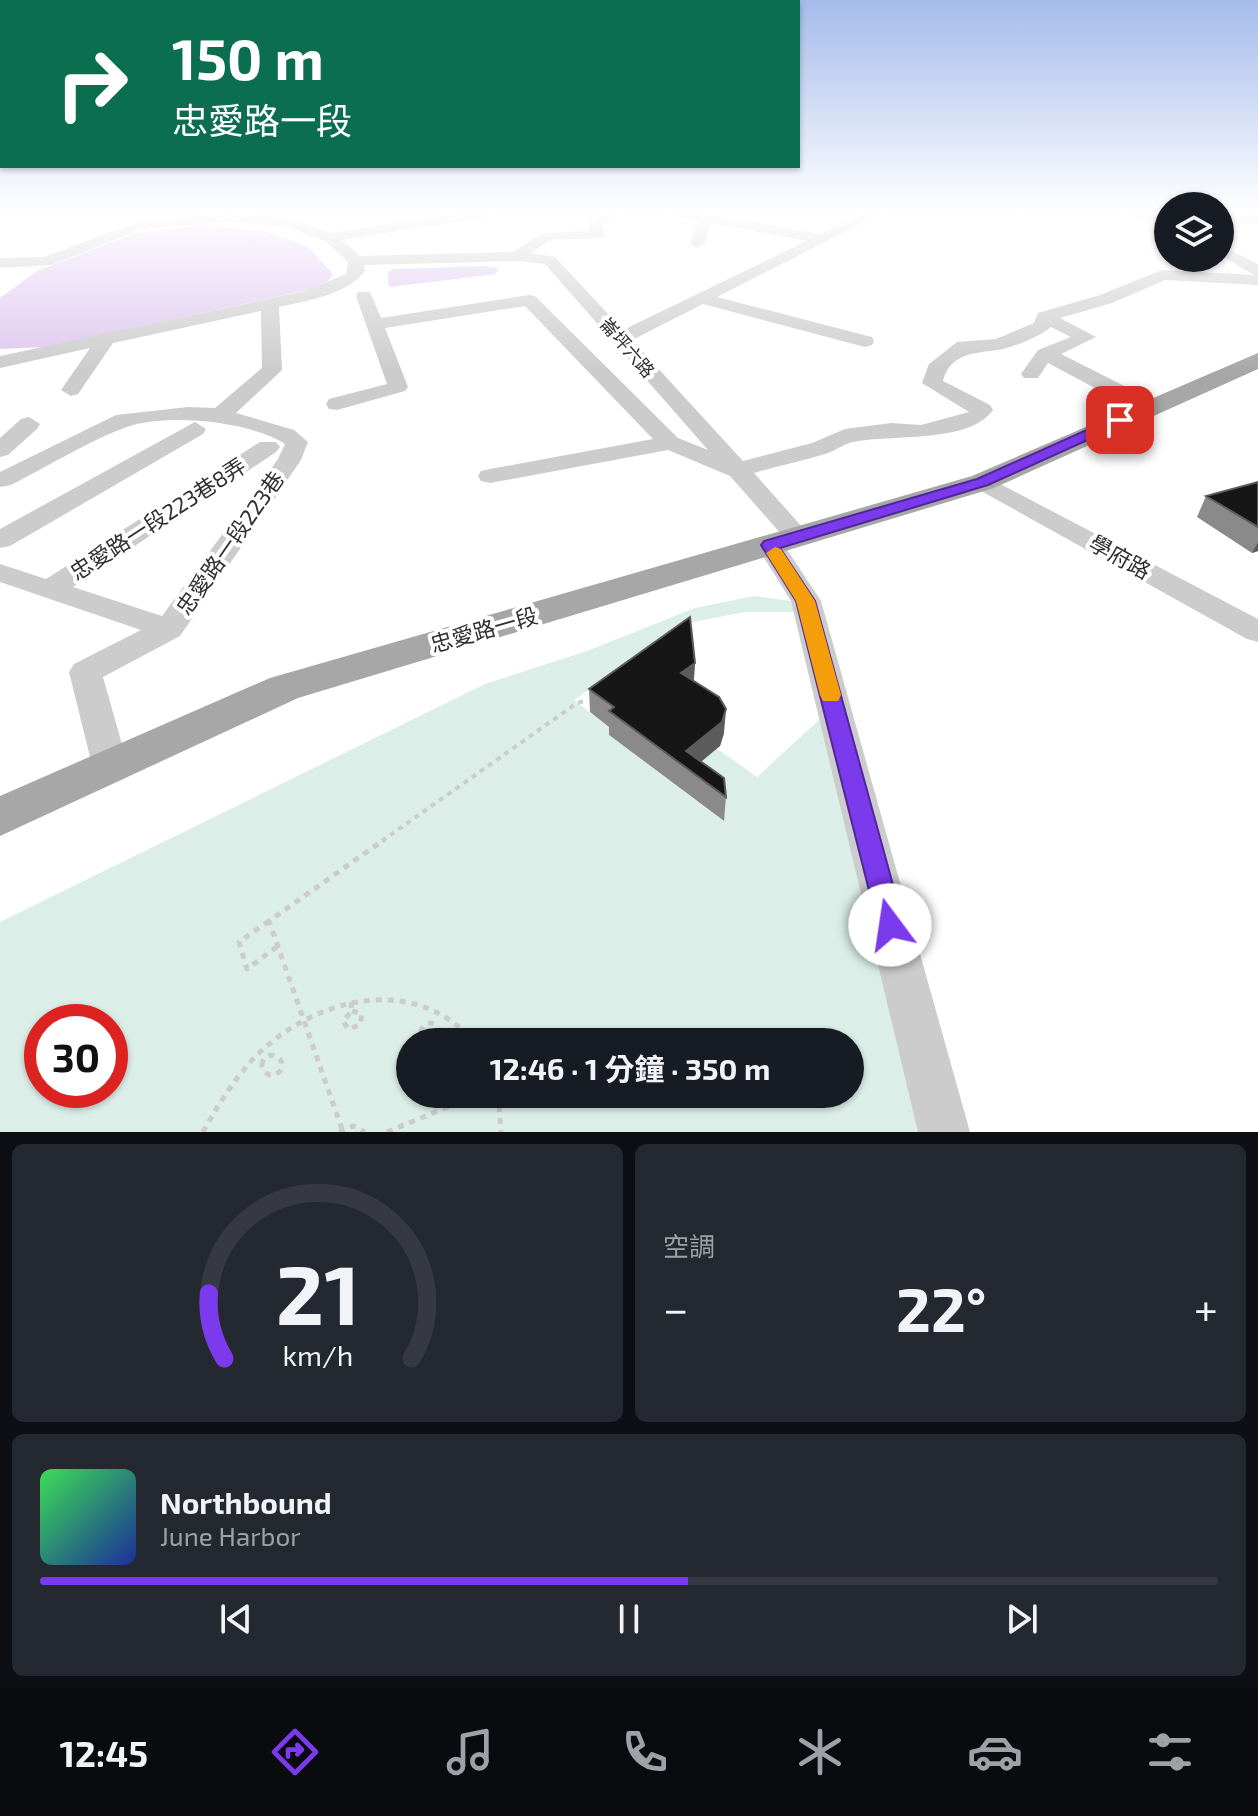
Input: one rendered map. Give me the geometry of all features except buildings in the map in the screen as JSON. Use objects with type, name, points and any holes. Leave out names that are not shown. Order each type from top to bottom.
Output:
[{"type":"main road","name":"忠愛路一段","points":[[0,817],[284,688],[983,482],[1258,360]]},
{"type":"street","points":[[0,362],[310,295],[352,277],[357,271],[356,266]]},
{"type":"street","name":"崙坪六路","points":[[555,266],[736,470],[784,541],[806,601],[944,1132]]},
{"type":"street","points":[[619,339],[769,266]]},
{"type":"street","points":[[1044,317],[1106,299],[1162,275],[1258,280]]},
{"type":"street","points":[[337,404],[398,387],[364,296]]},
{"type":"street","points":[[704,299],[865,341]]},
{"type":"street","points":[[375,324],[529,300],[670,443],[736,470],[820,448],[845,436],[891,430],[922,432],[977,416],[982,410],[932,383],[936,368],[964,346],[999,344],[1042,326],[1044,317]]},
{"type":"street","points":[[1,481],[124,420],[188,414],[220,415],[272,370],[270,303]]},
{"type":"street","points":[[1031,374],[1045,354],[1087,337],[1044,317]]},
{"type":"street","points":[[71,390],[105,341]]},
{"type":"street","points":[[1045,354],[1148,407]]},
{"type":"street","name":"忠愛路一段223巷","points":[[111,769],[85,672],[169,629],[289,460],[297,442],[286,435],[220,415]]},
{"type":"street","points":[[0,450],[29,424]]},
{"type":"street","points":[[0,540],[195,429]]},
{"type":"street","points":[[490,476],[670,443]]},
{"type":"street","name":"忠愛路一段223巷8弄","points":[[49,590],[268,447]]},
{"type":"street","name":"學府路","points":[[983,482],[1258,632]]},
{"type":"street","points":[[0,573],[169,629]]},
{"type":"path","points":[[278,946],[247,969],[239,942],[577,703],[588,700]]},
{"type":"path","points":[[269,921],[341,1131],[353,1126],[365,1132]]},
{"type":"path","points":[[203,1132],[234,1079],[259,1053],[304,1019],[351,1002],[380,998],[404,1000],[441,1013],[461,1028]]},
{"type":"path","points":[[351,1002],[352,1011]]},
{"type":"path","points":[[434,1023],[441,1013]]},
{"type":"path","points":[[259,1053],[266,1059]]},
{"type":"path","points":[[387,1132],[440,1108]]},
{"type":"path","points":[[499,1108],[501,1132]]},
{"type":"shaded area","points":[[50,266],[325,266],[333,274],[328,281],[312,289],[46,347],[0,349],[0,298],[37,271]]},
{"type":"shaded area","points":[[498,268],[496,274],[390,287],[388,284],[388,272],[393,269]]},
{"type":"shaded area","points":[[754,596],[791,601],[794,612],[745,612],[683,624],[574,700],[614,731],[610,736],[723,821],[685,774],[716,748],[757,777],[820,719],[920,1132],[0,1132],[0,922],[485,684],[587,651],[695,608]]},
{"type":"slow traffic","points":[[775,553],[806,601],[830,695]]},
{"type":"route","points":[[890,925],[806,601],[770,545],[983,482],[1120,420]]}]
